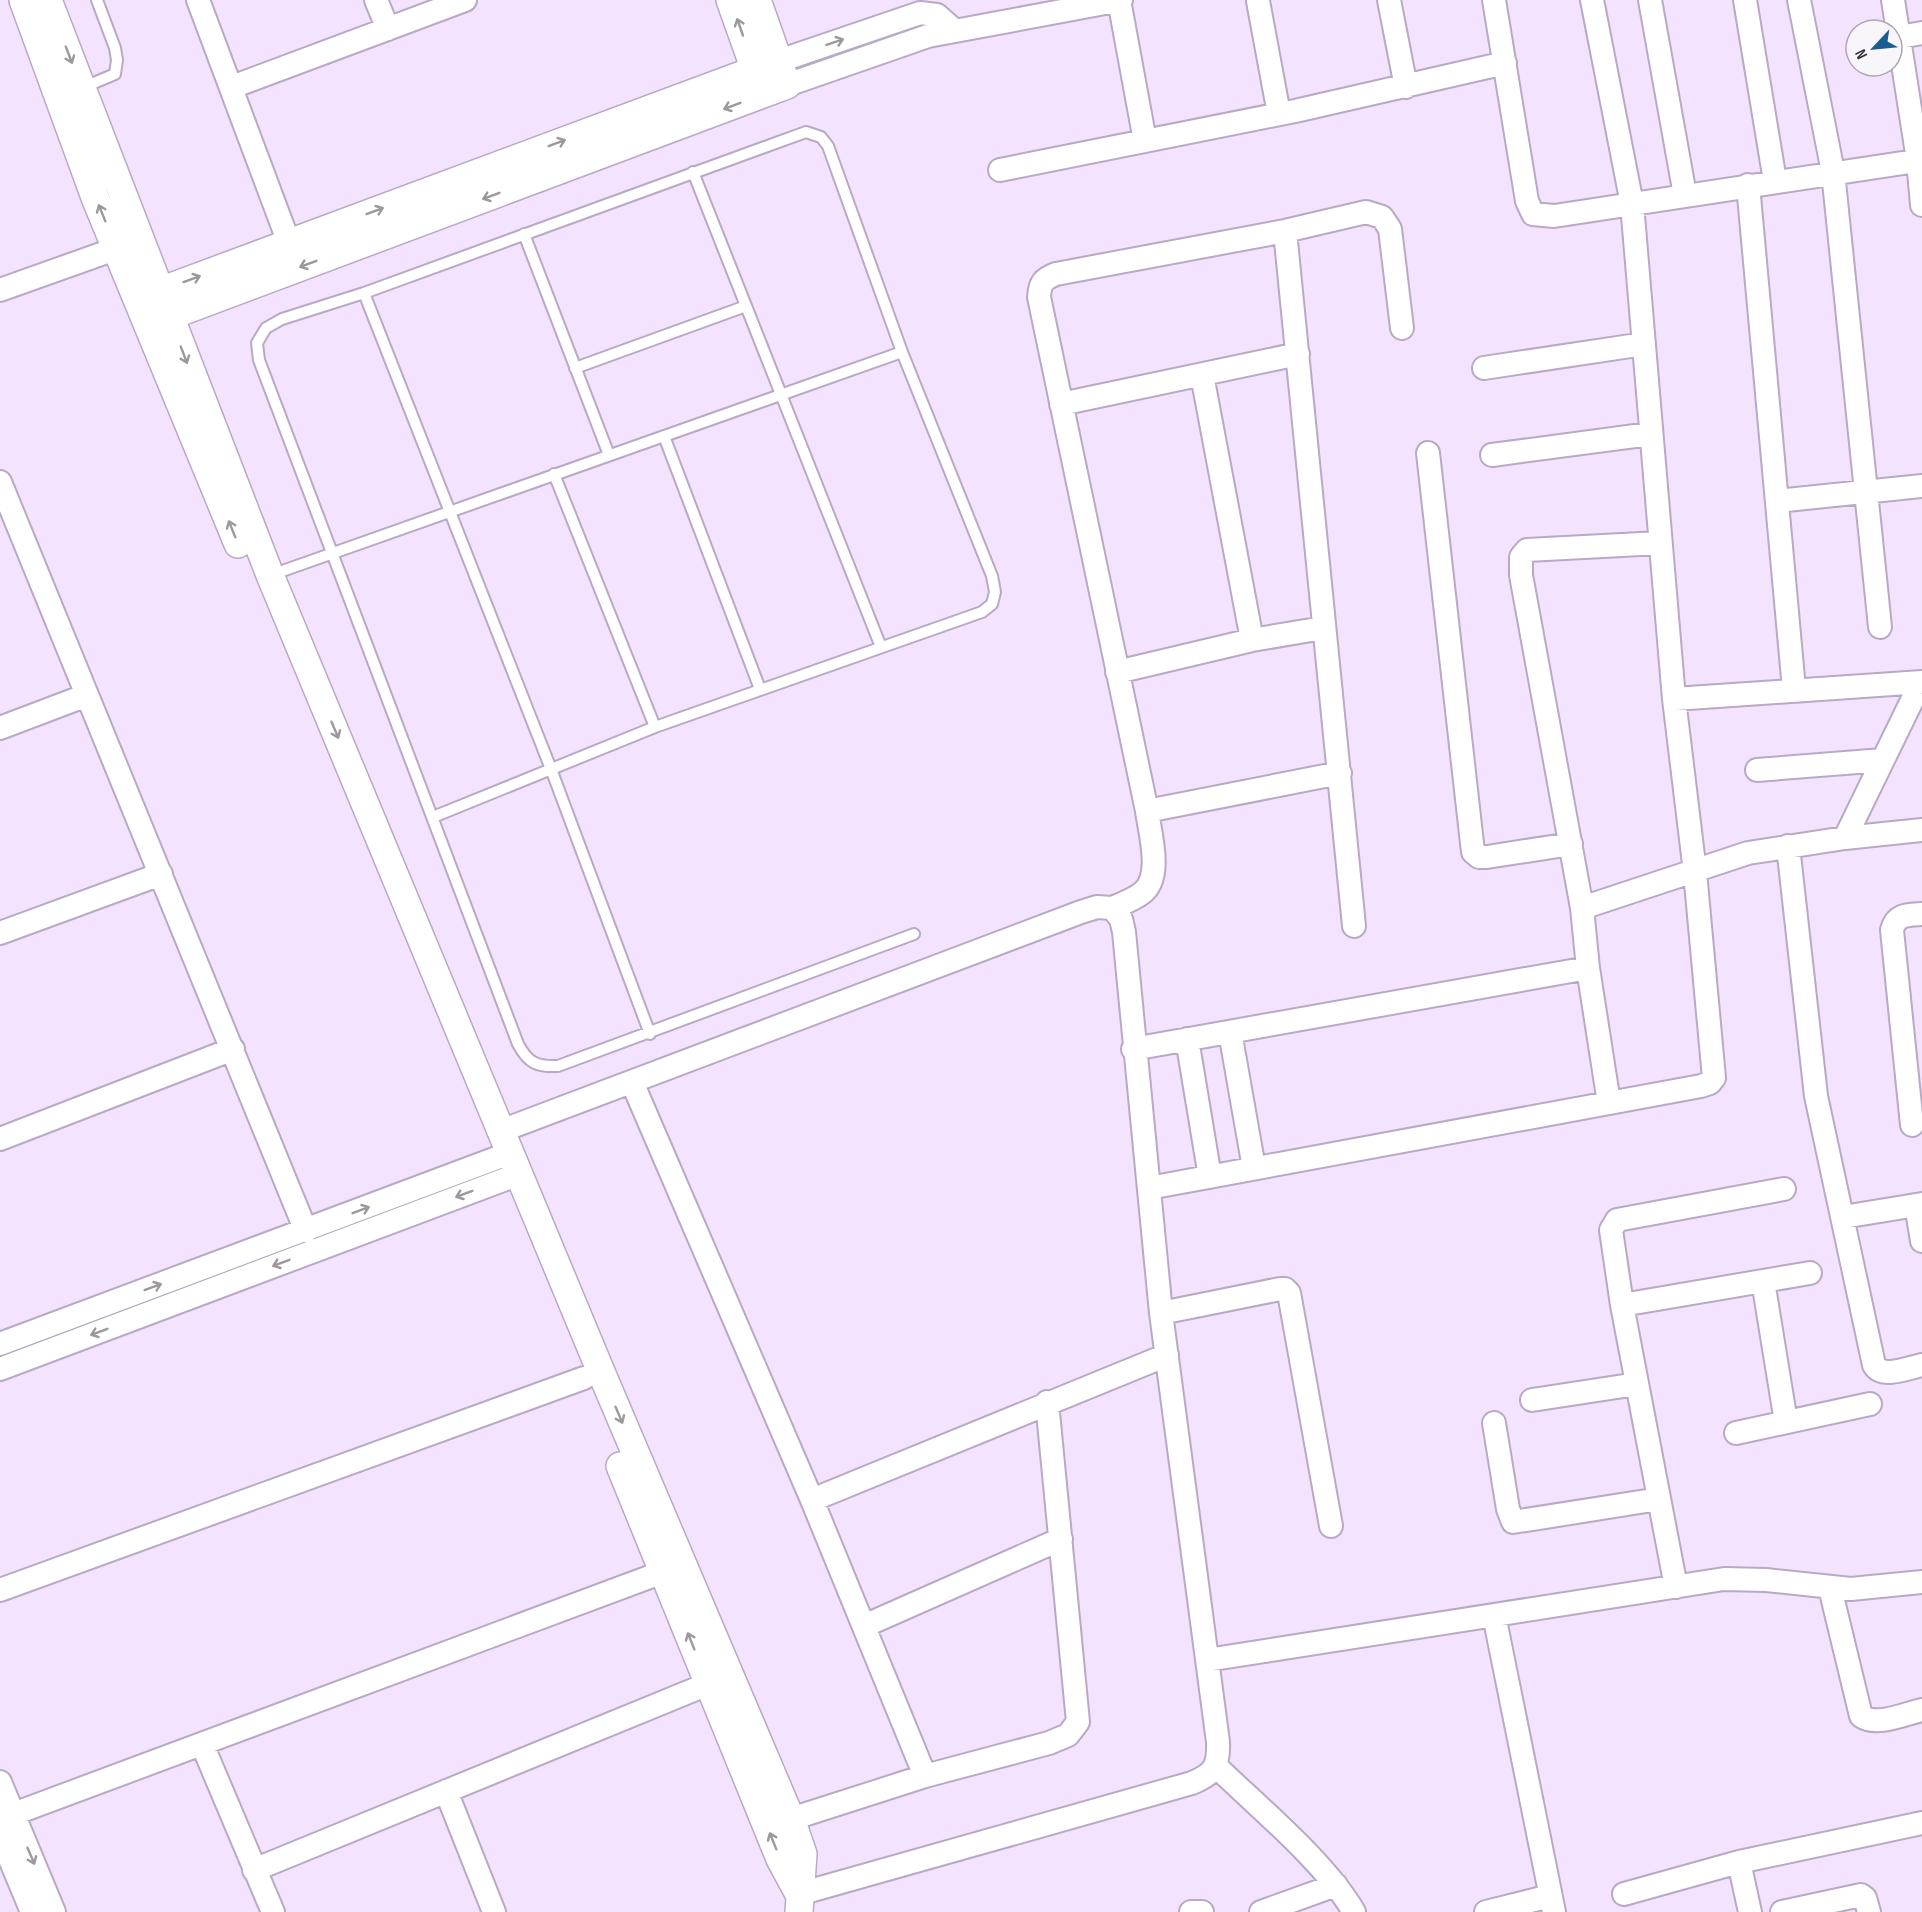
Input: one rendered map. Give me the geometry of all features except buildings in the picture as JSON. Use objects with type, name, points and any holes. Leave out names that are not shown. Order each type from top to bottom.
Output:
[{"type":"street","points":[[23,0],[128,244],[718,1680],[780,1859],[799,1903]]},
{"type":"street","points":[[48,0],[82,88],[128,244]]},
{"type":"street","points":[[198,0],[289,243]]},
{"type":"street","points":[[376,0],[388,29]]},
{"type":"street","points":[[232,87],[465,0]]},
{"type":"street","points":[[730,0],[771,78]]},
{"type":"street","points":[[757,0],[771,78]]},
{"type":"street","points":[[945,0],[951,28]]},
{"type":"street","points":[[951,28],[1120,0],[1145,141]]},
{"type":"street","points":[[1261,0],[1279,114]]},
{"type":"street","points":[[1389,0],[1406,87]]},
{"type":"street","points":[[1494,0],[1527,201],[1533,214],[1554,216],[1920,160]]},
{"type":"street","points":[[1149,1188],[1701,1086],[1710,1083],[1714,1078],[1695,873],[1674,699],[1632,204],[1592,0]]},
{"type":"street","points":[[1650,0],[1685,195]]},
{"type":"street","points":[[1745,0],[1775,181]]},
{"type":"street","points":[[1798,0],[1833,172],[1880,627]]},
{"type":"street","points":[[1893,0],[1896,18]]},
{"type":"street","points":[[158,321],[771,78],[920,13],[937,15],[951,28]]},
{"type":"street","points":[[1904,36],[1922,33]]},
{"type":"street","points":[[1000,170],[1279,114],[1504,63]]},
{"type":"street","points":[[1904,66],[1920,160],[1922,205]]},
{"type":"street","points":[[148,295],[289,243],[771,78]]},
{"type":"street","points":[[1748,185],[1794,689]]},
{"type":"street","points":[[0,1369],[505,1159],[632,1082],[1081,912],[1097,907],[1112,908],[1143,892],[1150,885],[1153,863],[1147,811],[1039,297],[1040,285],[1046,278],[1285,231],[1366,212],[1382,217],[1393,238],[1401,328]]},
{"type":"street","points":[[1285,231],[1323,628],[1341,773],[1354,926]]},
{"type":"street","points":[[0,290],[128,244]]},
{"type":"street","points":[[158,321],[270,575],[505,1159],[584,1378],[663,1572],[791,1819],[803,1854],[799,1903]]},
{"type":"street","points":[[1484,368],[1644,344]]},
{"type":"street","points":[[1061,404],[1298,354]]},
{"type":"street","points":[[1202,375],[1252,640]]},
{"type":"street","points":[[1492,455],[1650,434]]},
{"type":"street","points":[[1428,453],[1473,852],[1479,857],[1487,857],[1571,844]]},
{"type":"street","points":[[0,482],[306,1231]]},
{"type":"street","points":[[1777,501],[1922,486]]},
{"type":"street","points":[[1609,1103],[1588,968],[1582,908],[1521,575],[1521,557],[1527,550],[1660,543]]},
{"type":"street","points":[[1117,672],[1252,640],[1323,628]]},
{"type":"street","points":[[1674,699],[1922,682],[1845,838]]},
{"type":"street","points":[[0,728],[87,695]]},
{"type":"street","points":[[1757,770],[1883,760]]},
{"type":"street","points":[[1147,811],[1341,773]]},
{"type":"street","points":[[1582,908],[1695,873],[1731,857],[1788,846],[1922,830]]},
{"type":"street","points":[[1788,846],[1816,1096],[1874,1365],[1876,1370],[1883,1373],[1922,1365]]},
{"type":"street","points":[[0,933],[161,874]]},
{"type":"street","points":[[799,1903],[1192,1783],[1208,1776],[1217,1767],[1218,1743],[1161,1313],[1133,1049],[1124,932],[1120,918],[1112,908]]},
{"type":"street","points":[[1912,1125],[1913,1055],[1892,930],[1894,921],[1900,916],[1922,914]]},
{"type":"street","points":[[1133,1049],[1588,968]]},
{"type":"street","points":[[1230,1032],[1254,1168]]},
{"type":"street","points":[[1187,1039],[1210,1177]]},
{"type":"street","points":[[0,1138],[233,1049]]},
{"type":"street","points":[[632,1082],[812,1500],[925,1776]]},
{"type":"street","points":[[0,1344],[505,1159]]},
{"type":"street","points":[[1676,1587],[1622,1305],[1611,1230],[1617,1220],[1784,1189]]},
{"type":"street","points":[[1843,1217],[1919,1205],[1922,1241]]},
{"type":"street","points":[[1622,1305],[1810,1273]]},
{"type":"street","points":[[1763,1281],[1786,1422]]},
{"type":"street","points":[[1161,1313],[1286,1289],[1289,1293],[1331,1526]]},
{"type":"street","points":[[812,1500],[1047,1402],[1167,1355]]},
{"type":"street","points":[[0,1590],[584,1378]]},
{"type":"street","points":[[1532,1400],[1637,1384]]},
{"type":"street","points":[[791,1819],[925,1776],[1049,1743],[1068,1735],[1078,1722],[1047,1402]]},
{"type":"street","points":[[1737,1433],[1870,1404]]},
{"type":"street","points":[[1494,1423],[1508,1509],[1513,1522],[1659,1499]]},
{"type":"street","points":[[864,1626],[1061,1539]]},
{"type":"street","points":[[7,1816],[663,1572]]},
{"type":"street","points":[[1207,1660],[1742,1578],[1851,1589],[1922,1582]]},
{"type":"street","points":[[1830,1588],[1861,1716],[1868,1721],[1879,1720],[1922,1710]]},
{"type":"street","points":[[1486,1912],[1552,1904],[1494,1615]]},
{"type":"street","points":[[254,1870],[718,1680]]},
{"type":"street","points":[[202,1744],[273,1912]]},
{"type":"street","points":[[1217,1767],[1335,1885],[1354,1912]]},
{"type":"street","points":[[0,1782],[7,1816],[54,1912]]},
{"type":"street","points":[[446,1791],[494,1912]]},
{"type":"street","points":[[1624,1894],[1739,1862],[1922,1823]]},
{"type":"street","points":[[0,1835],[32,1912]]},
{"type":"street","points":[[1739,1862],[1750,1912]]},
{"type":"street","points":[[1261,1912],[1335,1885]]},
{"type":"street","points":[[1782,1912],[1861,1895],[1865,1898],[1869,1912]]},
{"type":"street","points":[[1191,1912],[1202,1912]]},
{"type":"lane","points":[[82,88],[115,74],[117,60],[97,0]]},
{"type":"lane","points":[[433,817],[655,727],[982,612],[992,604],[995,592],[992,576],[902,352],[828,146],[821,137],[806,132],[364,293],[282,319],[266,328],[257,343],[259,360],[518,1044],[526,1059],[540,1067],[558,1066],[650,1034],[914,934]]},
{"type":"lane","points":[[693,172],[881,647]]},
{"type":"lane","points":[[524,234],[609,455]]},
{"type":"lane","points":[[364,293],[551,769],[650,1034]]},
{"type":"lane","points":[[576,368],[747,306]]},
{"type":"lane","points":[[270,575],[902,352]]},
{"type":"lane","points":[[663,436],[760,689]]},
{"type":"lane","points":[[554,474],[655,727]]}]
